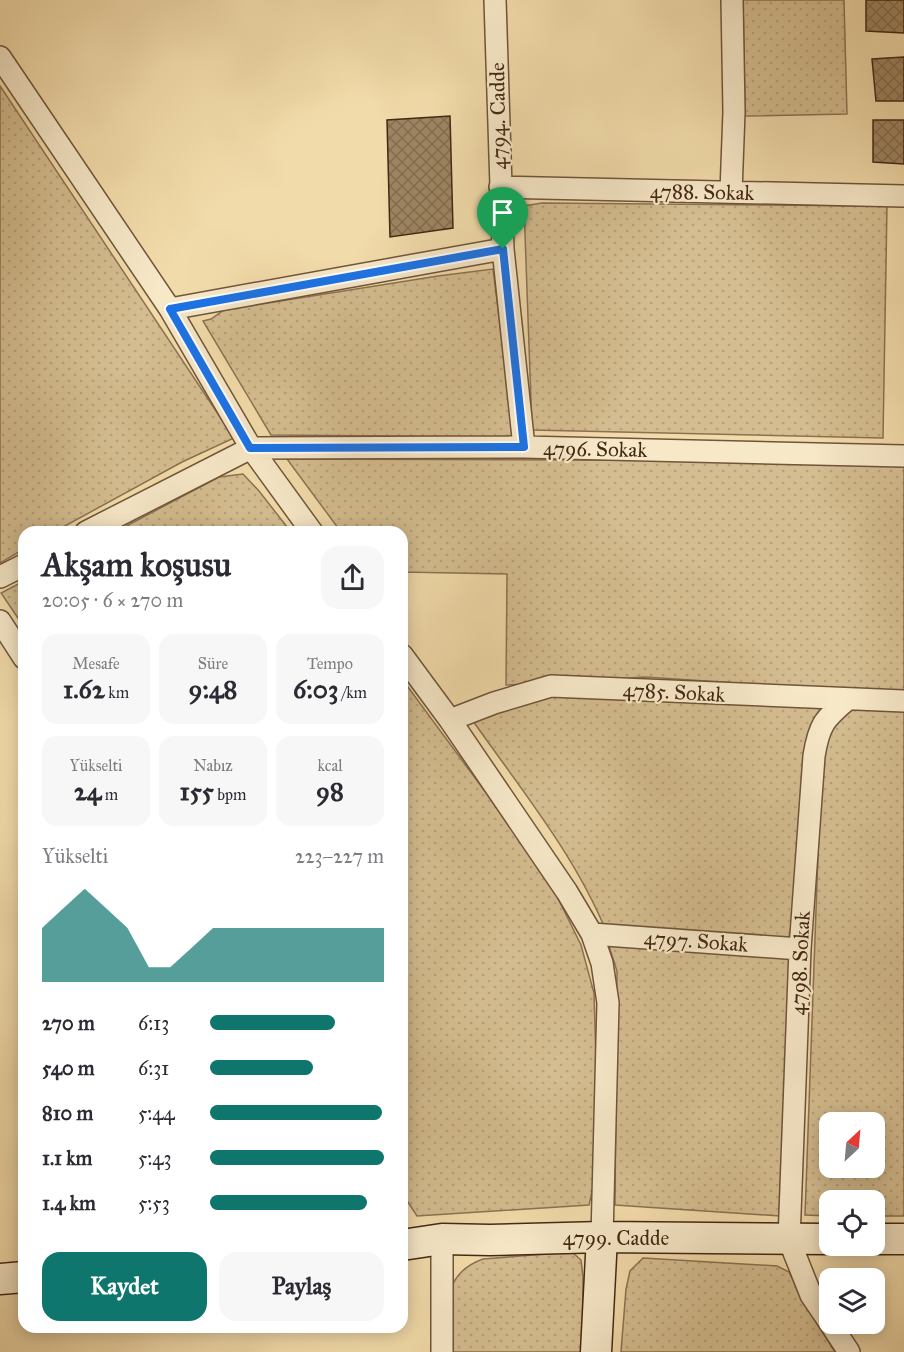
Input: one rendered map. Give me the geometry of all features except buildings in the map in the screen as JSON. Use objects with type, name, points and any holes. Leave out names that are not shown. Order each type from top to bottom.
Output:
[{"type":"street","name":"4794. Cadde","points":[[495,0],[503,249],[524,447]]},
{"type":"street","points":[[731,192],[734,112],[732,0]]},
{"type":"street","points":[[0,57],[170,309],[250,448],[308,526]]},
{"type":"street","name":"4788. Sokak","points":[[500,188],[904,196]]},
{"type":"street","points":[[170,309],[503,249]]},
{"type":"street","name":"4796. Sokak","points":[[250,448],[524,447],[904,456]]},
{"type":"street","points":[[98,526],[250,448]]},
{"type":"street","points":[[0,577],[18,568]]},
{"type":"street","points":[[0,621],[18,649]]},
{"type":"street","points":[[408,663],[450,720],[567,892],[592,934],[602,963],[608,1003],[602,1236],[596,1352]]},
{"type":"street","name":"4785. Sokak","points":[[450,720],[494,703],[551,686],[904,701]]},
{"type":"street","name":"4798. Sokak","points":[[789,1240],[800,949],[814,756],[817,737],[824,722],[848,699]]},
{"type":"street","name":"4797. Sokak","points":[[592,934],[800,949]]},
{"type":"street","name":"4799. Cadde","points":[[408,1241],[602,1236],[819,1239]]},
{"type":"street","points":[[442,1239],[442,1352]]},
{"type":"street","points":[[885,1239],[904,1239]]},
{"type":"street","points":[[789,1240],[811,1295],[819,1307]]},
{"type":"street","points":[[0,1279],[18,1277]]},
{"type":"street","points":[[837,1334],[849,1352]]},
{"type":"shaded area","points":[[743,0],[844,0],[847,114],[745,116]]},
{"type":"shaded area","points":[[0,86],[234,438],[182,462],[65,526],[18,526],[18,552],[0,563]]},
{"type":"shaded area","points":[[542,203],[887,206],[883,438],[532,430],[524,206]]},
{"type":"shaded area","points":[[493,269],[514,437],[271,435],[203,321],[211,319],[224,310]]},
{"type":"shaded area","points":[[287,459],[852,461],[904,467],[904,694],[645,677],[506,685],[507,574],[408,572],[408,526],[337,526]]},
{"type":"shaded area","points":[[243,474],[286,526],[126,526],[219,477]]},
{"type":"shaded area","points":[[18,584],[18,618],[1,593]]},
{"type":"shaded area","points":[[408,687],[546,874],[581,945],[594,993],[599,1161],[589,1205],[417,1216],[408,1202]]},
{"type":"shaded area","points":[[575,693],[828,704],[809,738],[790,935],[781,943],[606,931],[563,849],[473,721],[547,697]]},
{"type":"shaded area","points":[[854,707],[904,711],[904,1216],[885,1216],[885,1190],[819,1190],[819,1216],[805,1215],[822,744],[832,722]]},
{"type":"shaded area","points":[[607,940],[792,956],[780,1216],[615,1205],[617,971]]},
{"type":"shaded area","points":[[572,1252],[581,1260],[583,1277],[582,1352],[449,1352],[447,1310],[449,1297],[452,1285],[469,1266],[483,1259]]},
{"type":"shaded area","points":[[643,1258],[777,1266],[789,1272],[819,1327],[819,1334],[824,1334],[835,1352],[621,1352],[626,1289],[630,1271]]},
{"type":"route","points":[[503,249],[524,447],[250,448],[170,309],[503,249]]}]
